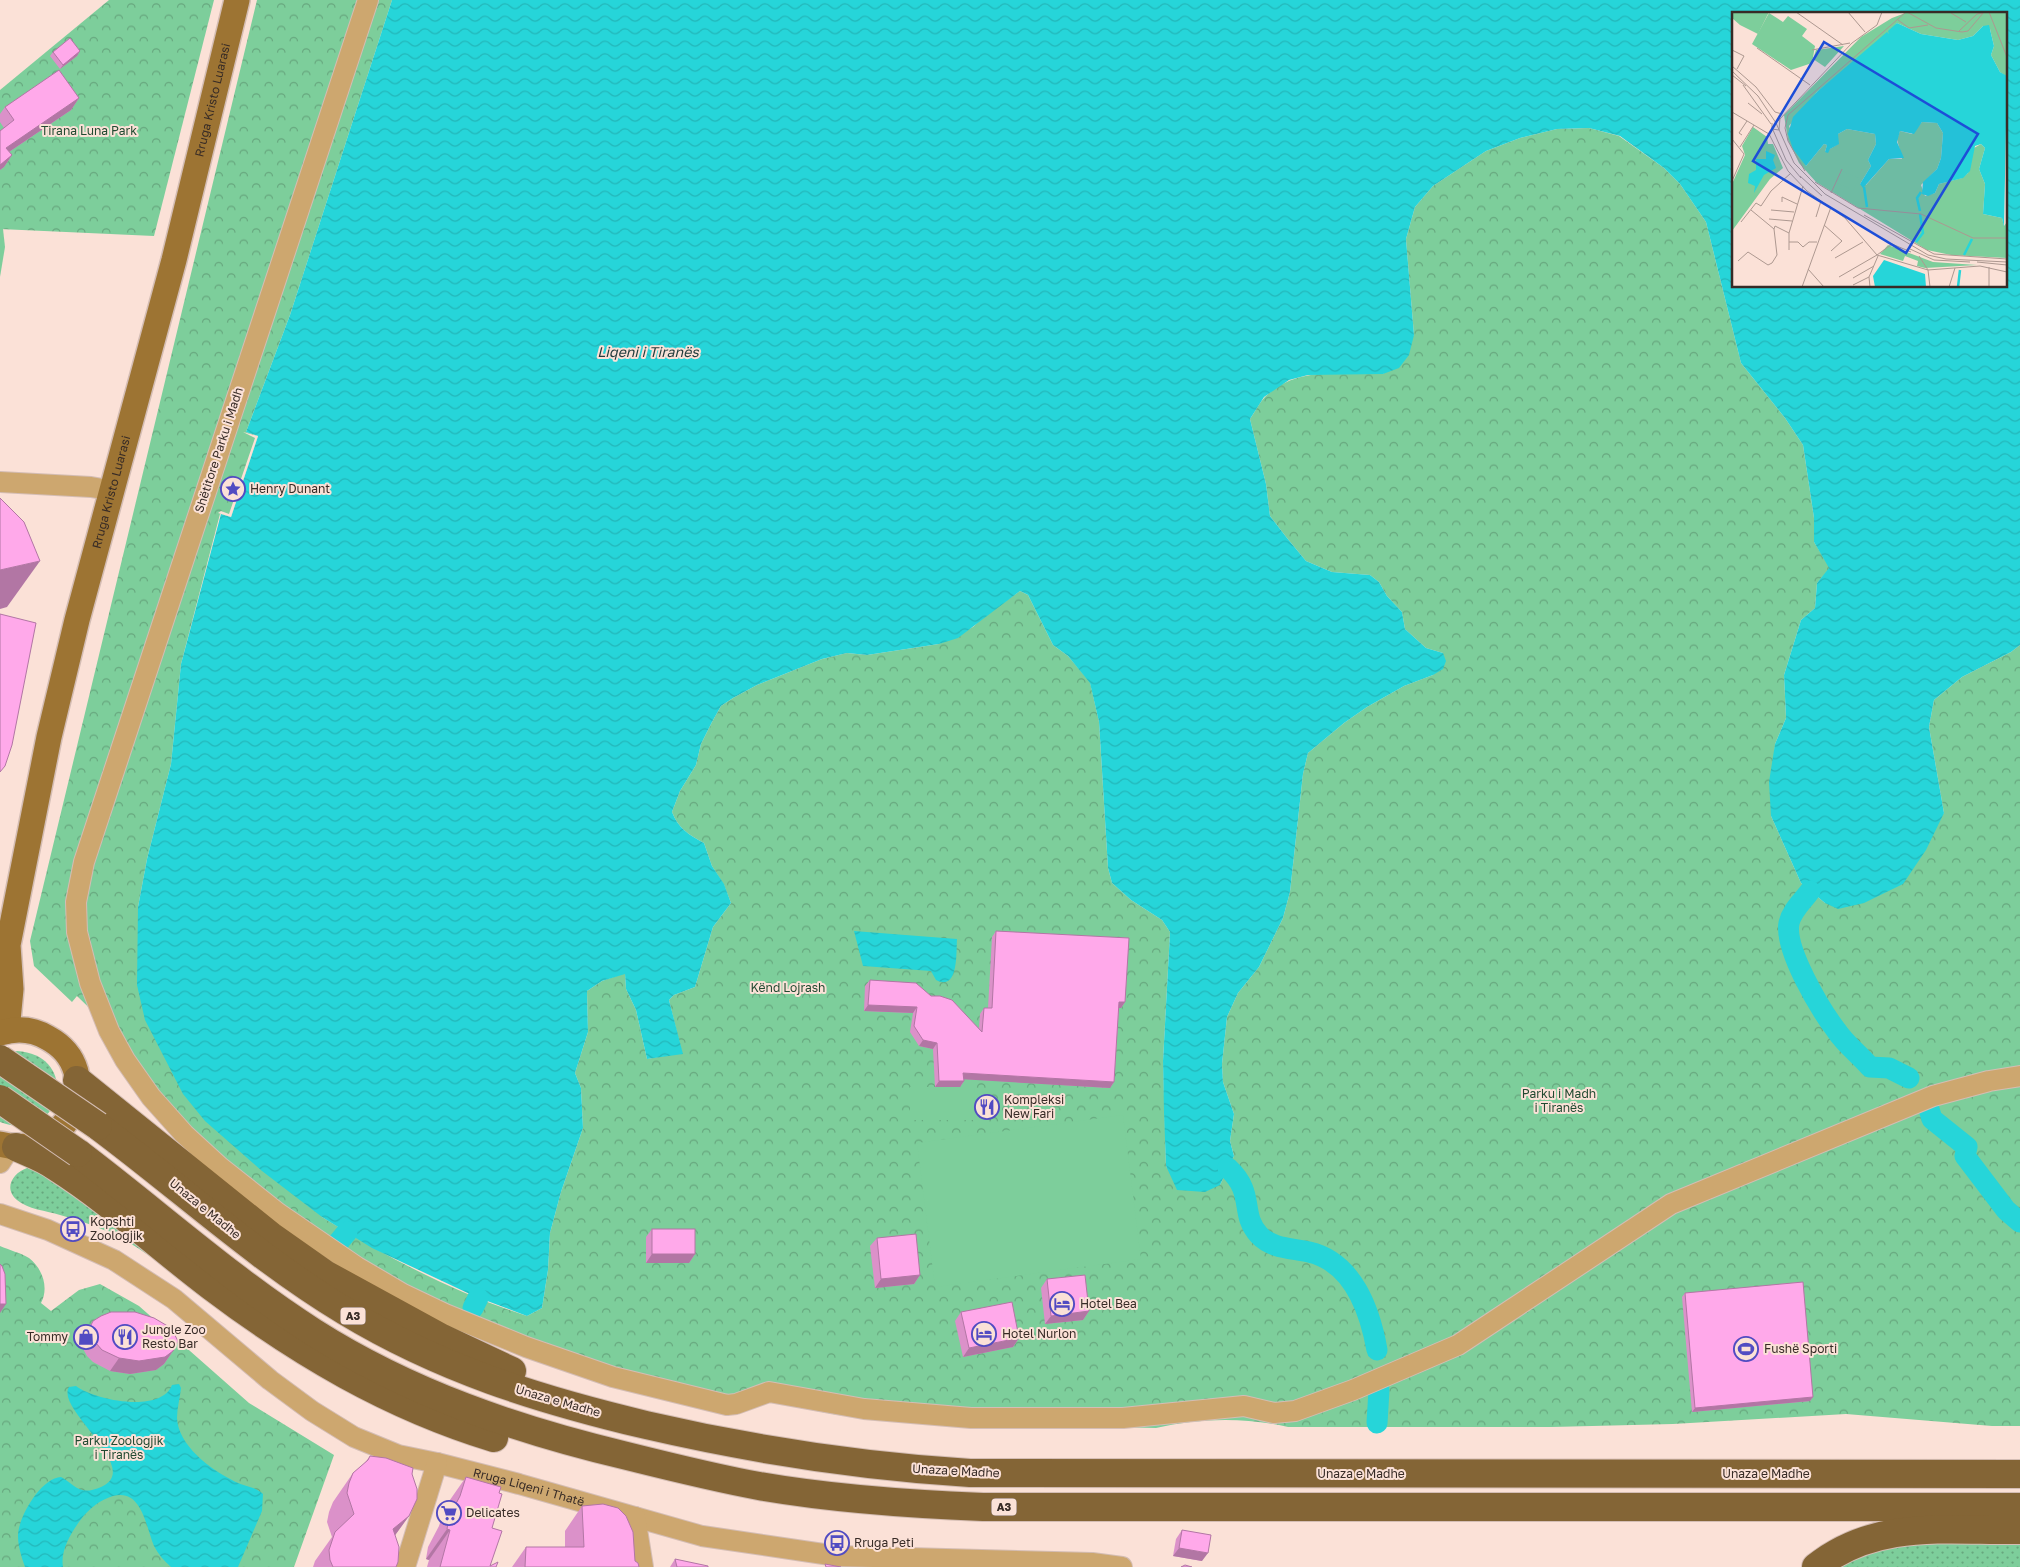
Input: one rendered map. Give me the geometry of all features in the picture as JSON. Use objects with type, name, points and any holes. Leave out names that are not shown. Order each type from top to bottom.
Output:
[{"type":"highway","name":"Unaza e Madhe","points":[[0,1060],[98,1126],[261,1254],[347,1312],[412,1347],[477,1376],[563,1405],[752,1448],[823,1460],[894,1468],[970,1473],[2020,1474]]},
{"type":"highway","points":[[77,1080],[271,1236],[325,1274],[442,1338],[495,1363],[520,1374],[619,1403],[649,1426]]},
{"type":"highway","name":"A3","points":[[0,1099],[78,1153],[279,1309],[366,1362],[436,1396],[478,1413],[605,1451],[760,1486],[912,1504],[983,1507],[2020,1507]]},
{"type":"highway","points":[[7,1150],[55,1166],[266,1327],[314,1358],[372,1391],[468,1429],[554,1456],[605,1451]]},
{"type":"highway","points":[[1816,1567],[1844,1548],[1880,1534],[1902,1531],[2020,1530]]},
{"type":"main road","name":"Rruga Kristo Luarasi","points":[[11,1031],[11,989],[4,946],[49,737],[78,620],[177,250],[238,0]]},
{"type":"main road","points":[[7,1150],[42,1142],[60,1130],[74,1107],[77,1080],[74,1067],[63,1049],[46,1037],[11,1031]]},
{"type":"street","name":"Shëtitore Parku i Madh","points":[[368,0],[84,862],[76,902],[77,932],[90,983],[109,1031],[125,1060],[151,1097],[184,1134],[220,1167],[278,1213],[357,1268],[403,1294],[478,1329],[613,1377],[727,1405],[741,1403],[769,1392],[864,1409],[971,1418],[1123,1418],[1244,1406],[1274,1413],[1295,1411],[1338,1396],[1458,1344],[1671,1204],[1933,1096],[1989,1081],[2020,1076]]},
{"type":"street","points":[[0,482],[91,487],[114,491]]},
{"type":"street","name":"Rruga Liqeni i Thatë","points":[[0,1214],[48,1230],[93,1250],[143,1278],[174,1299],[270,1380],[346,1432],[398,1455],[437,1463],[702,1536],[837,1556],[1023,1565],[1092,1563],[1122,1567]]},
{"type":"street","points":[[405,1567],[437,1463]]},
{"type":"street","points":[[635,1517],[643,1567]]},
{"type":"green space","name":"Tirana Luna Park","points":[[109,0],[214,0],[154,236],[0,229],[0,90]]},
{"type":"green space","name":"Parku i Madh i Tiranës","points":[[257,0],[392,0],[290,315],[246,432],[258,436],[231,517],[220,514],[181,664],[171,764],[147,859],[138,907],[322,1217],[396,1260],[447,1285],[500,1307],[527,1316],[542,1308],[548,1270],[550,1233],[561,1192],[583,1128],[581,1088],[575,1073],[588,1032],[587,991],[602,981],[625,973],[626,989],[636,1010],[647,1059],[682,1053],[669,1000],[674,995],[695,987],[713,927],[731,903],[724,885],[712,866],[704,843],[685,831],[677,822],[672,812],[680,791],[696,765],[701,744],[721,706],[757,685],[822,659],[847,653],[867,655],[939,644],[973,627],[988,613],[1020,591],[1028,595],[1053,645],[1068,656],[1090,682],[1099,722],[1108,868],[1112,883],[1131,900],[1162,920],[1170,932],[1163,1061],[1166,1167],[1220,1185],[1234,1156],[1230,1141],[1234,1114],[1223,1082],[1222,1064],[1227,1017],[1238,993],[1259,967],[1283,918],[1290,892],[1303,774],[1308,753],[1344,723],[1367,707],[1404,686],[1433,675],[1443,653],[1426,648],[1405,629],[1402,612],[1387,596],[1379,582],[1370,575],[1332,572],[1306,561],[1287,538],[1270,516],[1266,484],[1250,419],[1265,397],[1277,387],[1291,380],[1321,373],[1383,374],[1414,335],[1406,239],[1415,207],[1433,186],[1486,151],[1520,138],[1557,129],[1589,128],[1619,136],[1664,168],[1680,184],[1706,222],[1741,363],[1785,418],[1803,445],[1814,518],[1814,542],[1830,568],[1817,583],[1815,608],[1801,620],[1784,675],[1786,718],[1775,744],[1771,816],[1801,883],[1825,903],[1944,813],[1929,727],[1934,700],[1962,677],[2011,652],[2020,645],[2020,1426],[1992,1426],[1846,1414],[1673,1424],[1552,1427],[1288,1427],[1239,1420],[1222,1420],[1189,1422],[1156,1428],[920,1423],[838,1415],[682,1386],[517,1342],[351,1260],[183,1129],[114,1032],[77,996],[72,1002],[34,966],[30,941]]},
{"type":"green space","points":[[0,229],[3,229],[5,247],[0,277]]},
{"type":"green space","points":[[17,1051],[37,1056],[50,1067],[57,1082],[56,1097],[50,1111],[38,1122],[21,1126],[0,1122],[0,1057]]},
{"type":"green space","points":[[910,1087],[975,1087],[974,1120],[910,1120]]},
{"type":"green space","points":[[1123,1115],[1141,1259],[935,1287],[917,1143]]},
{"type":"green space","points":[[27,1168],[42,1172],[85,1200],[134,1239],[190,1288],[170,1271],[116,1235],[77,1220],[32,1208],[21,1203],[13,1195],[10,1186],[14,1177]]},
{"type":"green space","name":"Parku Zoologjik i Tiranës","points":[[0,1246],[34,1262],[43,1279],[44,1291],[41,1303],[51,1311],[79,1290],[100,1284],[139,1306],[249,1403],[334,1455],[294,1567],[0,1567]]},
{"type":"green space","points":[[1953,1543],[2020,1543],[2020,1567],[1825,1567],[1881,1547]]},
{"type":"water","name":"Liqeni i Tiranës","points":[[392,0],[2020,0],[2020,645],[2011,652],[1962,677],[1934,700],[1929,727],[1944,813],[1926,850],[1903,884],[1864,903],[1838,909],[1825,903],[1801,883],[1771,816],[1769,782],[1775,744],[1786,718],[1784,675],[1801,620],[1815,608],[1817,583],[1829,568],[1814,542],[1814,518],[1803,445],[1785,418],[1741,363],[1706,222],[1680,184],[1664,168],[1620,136],[1589,128],[1557,129],[1520,138],[1486,151],[1433,186],[1415,207],[1406,239],[1414,335],[1409,355],[1399,368],[1383,374],[1308,375],[1289,380],[1264,397],[1250,419],[1266,484],[1270,516],[1287,538],[1306,561],[1332,572],[1370,575],[1379,582],[1387,596],[1402,612],[1405,629],[1426,648],[1443,653],[1446,661],[1443,669],[1433,675],[1404,686],[1367,707],[1344,723],[1308,753],[1303,774],[1290,892],[1283,918],[1259,967],[1238,993],[1227,1017],[1222,1064],[1223,1082],[1234,1114],[1230,1141],[1234,1156],[1220,1185],[1205,1192],[1177,1190],[1166,1166],[1163,1061],[1170,932],[1162,920],[1131,900],[1112,883],[1108,868],[1099,722],[1090,683],[1068,656],[1053,645],[1028,595],[1020,591],[958,638],[939,644],[867,655],[847,653],[822,659],[757,685],[721,706],[701,744],[696,765],[680,791],[672,812],[677,822],[685,830],[704,843],[712,866],[724,884],[731,903],[713,927],[695,987],[674,995],[669,1000],[683,1054],[647,1059],[636,1010],[626,989],[625,974],[602,981],[587,991],[588,1032],[575,1073],[581,1088],[583,1128],[561,1192],[550,1233],[548,1270],[542,1308],[527,1316],[474,1296],[372,1248],[322,1217],[262,1171],[205,1121],[183,1094],[145,1020],[137,985],[138,907],[147,859],[171,764],[181,664],[221,514],[231,517],[258,436],[246,432],[290,315]]},
{"type":"water","points":[[854,931],[957,939],[955,969],[949,980],[943,982],[936,980],[931,971],[863,966]]},
{"type":"water","points":[[179,1384],[181,1388],[177,1418],[183,1438],[189,1447],[205,1463],[223,1475],[256,1489],[263,1494],[262,1511],[238,1567],[171,1567],[156,1549],[137,1503],[123,1495],[113,1496],[100,1502],[82,1518],[65,1547],[63,1567],[25,1567],[20,1552],[19,1528],[26,1509],[39,1491],[53,1479],[61,1477],[79,1489],[92,1490],[108,1482],[113,1471],[108,1457],[99,1442],[75,1411],[68,1398],[69,1387],[76,1386],[97,1396],[111,1399],[142,1402],[155,1399],[165,1394],[172,1385]]},
{"type":"pier","points":[[243,432],[258,436],[231,517],[218,513],[221,511],[229,514],[255,438]]},
{"type":"building","points":[[70,38],[80,51],[63,65],[53,52]]},
{"type":"building","points":[[59,70],[79,98],[6,148],[12,155],[0,165],[0,131],[14,120],[5,107]]},
{"type":"building","points":[[0,498],[24,522],[40,561],[0,570]]},
{"type":"building","points":[[0,614],[36,623],[12,745],[5,766],[0,772]]},
{"type":"building","points":[[996,931],[1129,938],[1125,1002],[1119,1002],[1114,1082],[963,1073],[964,1081],[939,1081],[937,1043],[923,1040],[914,1026],[917,1007],[868,1005],[870,980],[916,983],[931,996],[940,996],[952,1000],[982,1032],[984,1008],[992,1008]]},
{"type":"building","points":[[652,1229],[695,1229],[695,1254],[652,1254]]},
{"type":"building","points":[[916,1234],[920,1275],[881,1279],[877,1238]]},
{"type":"building","points":[[0,1264],[5,1274],[6,1304],[0,1304]]},
{"type":"building","name":"Hotel Bea","points":[[1085,1275],[1089,1311],[1051,1316],[1047,1279]]},
{"type":"building","name":"Fushë Sporti","points":[[1803,1282],[1813,1397],[1695,1408],[1685,1293]]},
{"type":"building","name":"Hotel Nurlon","points":[[1012,1302],[1019,1338],[969,1348],[961,1312]]},
{"type":"building","points":[[111,1312],[135,1312],[154,1318],[171,1328],[178,1341],[173,1351],[165,1357],[139,1361],[119,1358],[102,1350],[90,1332],[90,1327],[93,1321]]},
{"type":"building","points":[[370,1456],[386,1458],[413,1468],[412,1474],[417,1489],[417,1499],[409,1516],[393,1529],[399,1547],[398,1562],[396,1567],[333,1567],[329,1550],[335,1532],[354,1514],[347,1493],[349,1483],[353,1473]]},
{"type":"building","points":[[466,1477],[501,1487],[499,1493],[502,1494],[492,1528],[502,1531],[490,1566],[498,1562],[496,1567],[440,1567],[450,1530],[447,1529],[449,1517],[460,1496]]},
{"type":"building","points":[[603,1504],[618,1508],[626,1516],[633,1532],[635,1561],[639,1567],[525,1567],[526,1547],[584,1547],[582,1506]]},
{"type":"building","points":[[1182,1530],[1211,1535],[1208,1553],[1179,1548]]},
{"type":"building","points":[[675,1559],[708,1566],[708,1567],[677,1567]]},
{"type":"building","points":[[825,1564],[841,1567],[826,1567]]},
{"type":"waterway","points":[[1810,891],[1790,918],[1789,934],[1797,963],[1813,994],[1840,1035],[1870,1067],[1889,1068],[1909,1078]]},
{"type":"waterway","points":[[1929,1109],[1932,1119],[1967,1147],[1965,1156],[2006,1210],[2020,1222]]},
{"type":"waterway","points":[[1228,1168],[1237,1177],[1242,1186],[1253,1227],[1264,1240],[1282,1247],[1324,1257],[1348,1277],[1364,1304],[1377,1350]]},
{"type":"waterway","points":[[337,1244],[347,1232]]},
{"type":"waterway","points":[[473,1308],[478,1298]]},
{"type":"waterway","points":[[1377,1423],[1379,1390]]},
{"type":"place","name":"Henry Dunant","points":[[233,489]]},
{"type":"place","name":"Kompleksi New Fari","points":[[987,1107]]},
{"type":"place","name":"Kopshti Zoologjik","points":[[73,1229]]},
{"type":"place","name":"Hotel Bea","points":[[1062,1304]]},
{"type":"place","name":"Hotel Nurlon","points":[[984,1334]]},
{"type":"place","name":"Tommy","points":[[86,1337]]},
{"type":"place","name":"Jungle Zoo Resto Bar","points":[[125,1337]]},
{"type":"place","name":"Fushë Sporti","points":[[1746,1349]]},
{"type":"place","name":"Delicates","points":[[449,1513]]},
{"type":"place","name":"Rruga Peti","points":[[837,1543]]},
{"type":"park label","name":"Kënd Lojrash","points":[[788,988]]}]
